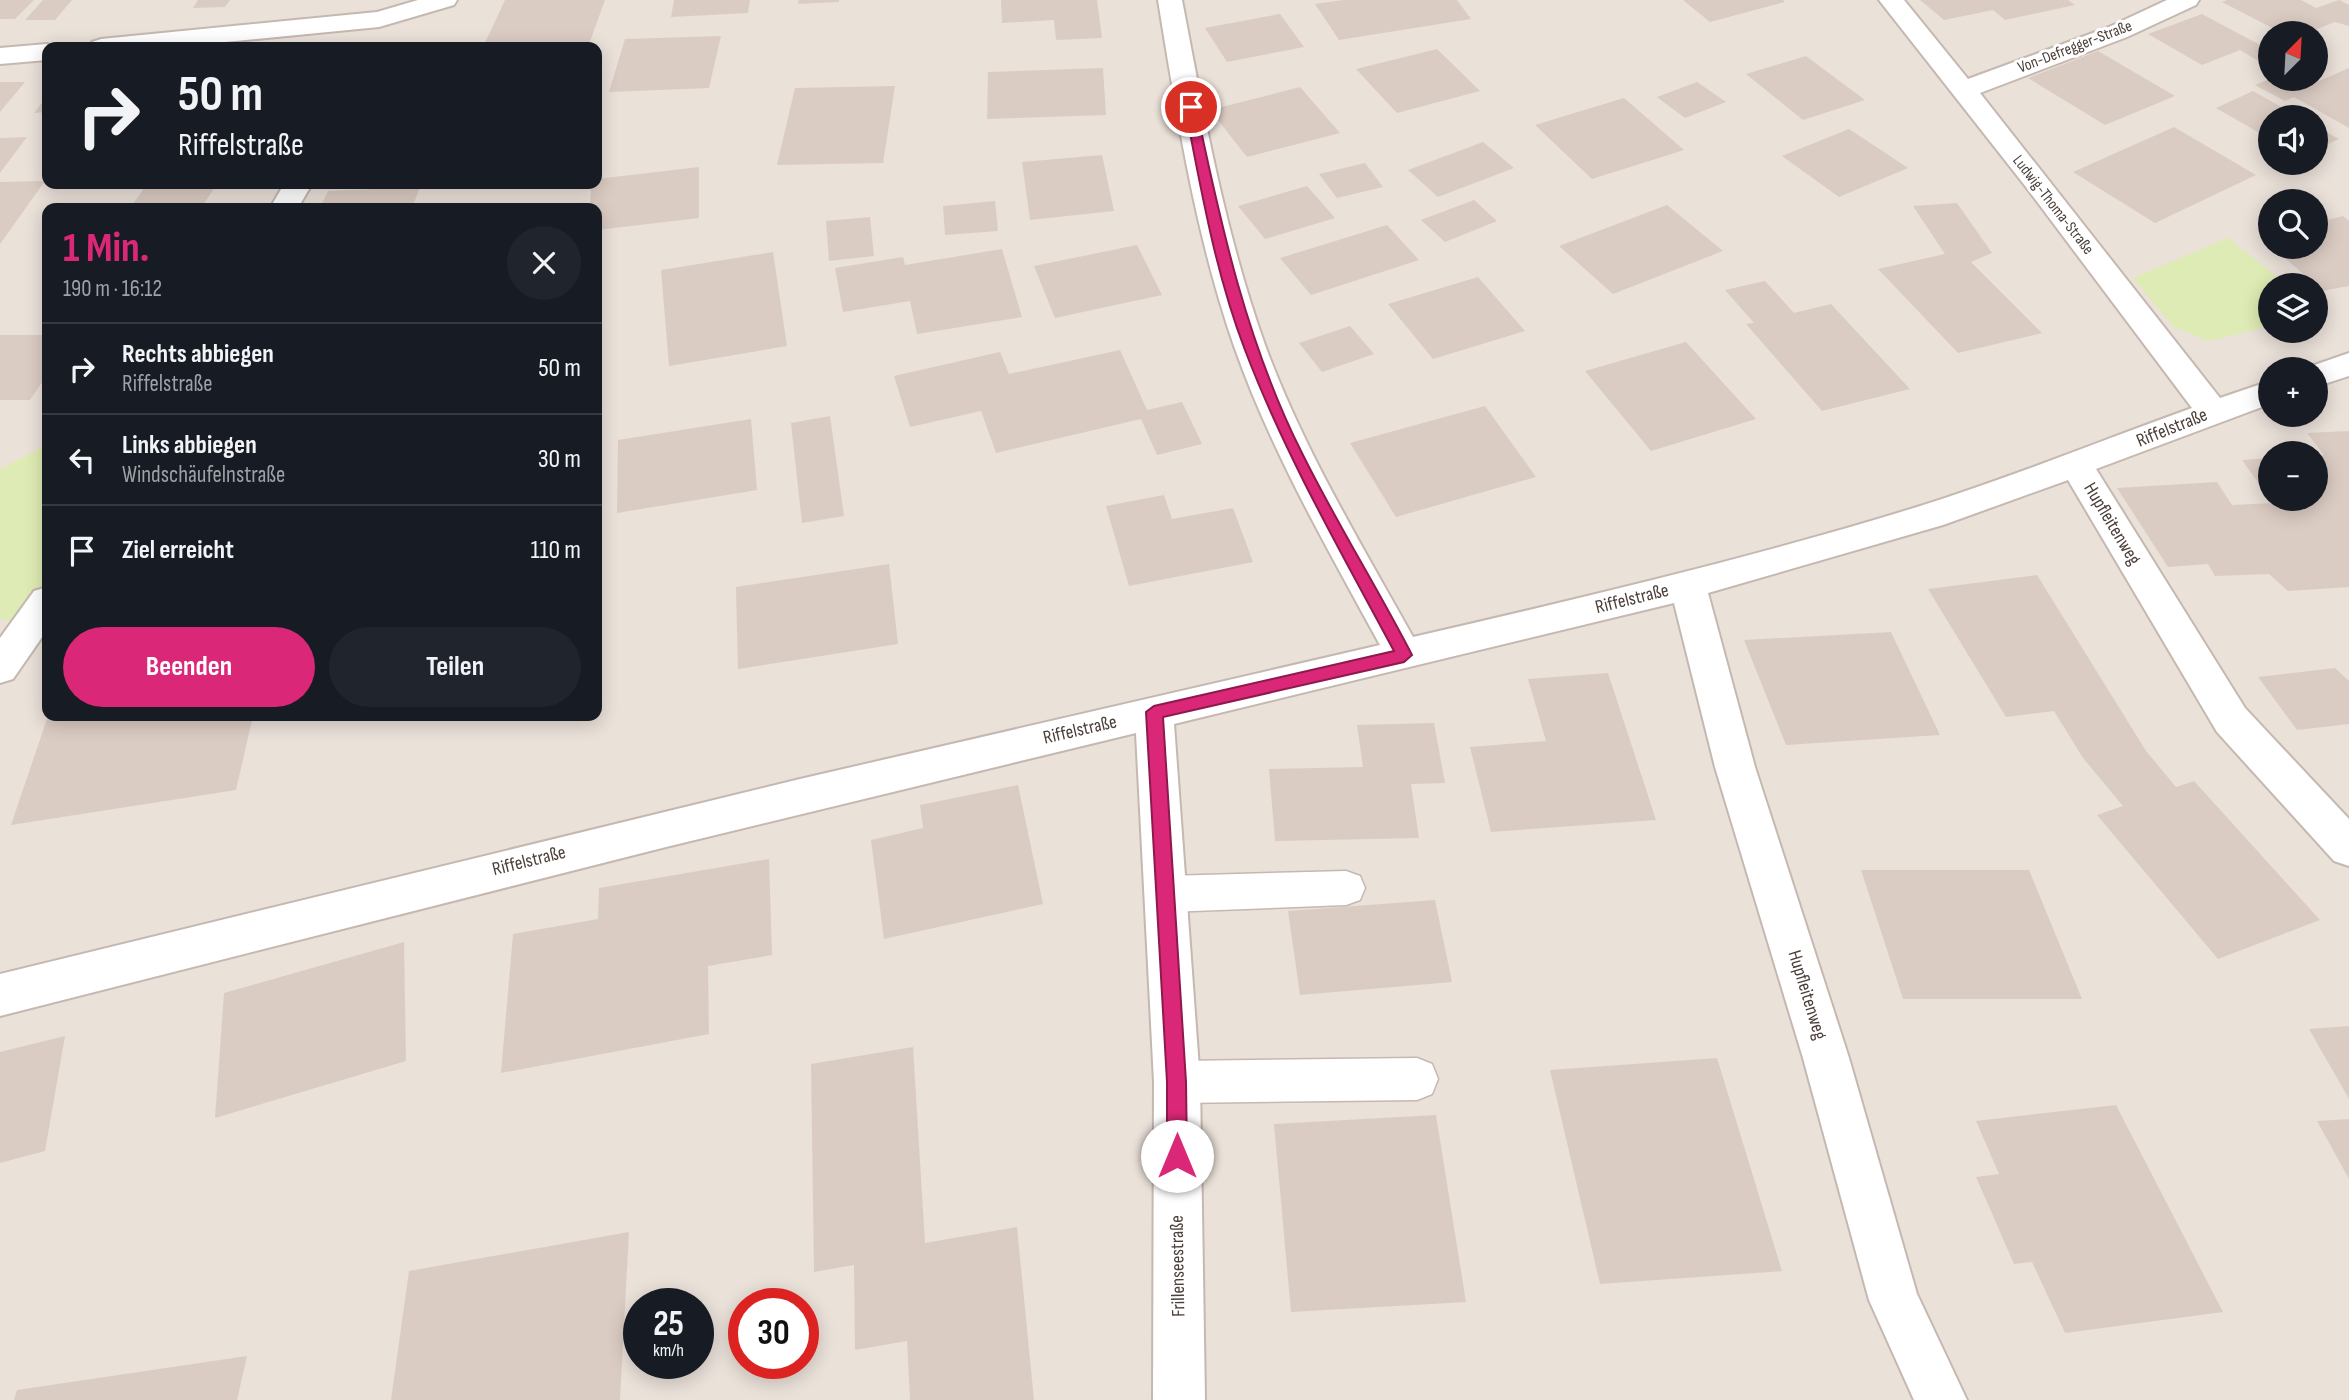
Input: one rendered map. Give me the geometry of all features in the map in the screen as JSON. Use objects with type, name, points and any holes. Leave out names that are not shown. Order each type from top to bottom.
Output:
[{"type":"street","points":[[151,42],[379,19],[444,0]]},
{"type":"street","points":[[1170,0],[1212,218],[1251,349],[1294,453],[1404,655]]},
{"type":"street","name":"Ludwig-Thoma-Straße","points":[[1891,0],[2036,181],[2212,411]]},
{"type":"street","name":"Von-Defregger-Straße","points":[[1962,91],[2118,33],[2187,0]]},
{"type":"street","points":[[368,42],[379,19]]},
{"type":"street","points":[[0,56],[42,52]]},
{"type":"street","points":[[2328,371],[2349,364]]},
{"type":"street","name":"Riffelstraße","points":[[0,995],[596,844],[1404,655],[1688,585],[1884,530],[2077,466],[2258,395]]},
{"type":"street","name":"Hupfleitenweg","points":[[2077,466],[2231,720],[2349,848]]},
{"type":"street","name":"Hupfleitenweg","points":[[1688,585],[1735,767],[1826,1058],[1894,1300],[1941,1400]]},
{"type":"street","points":[[0,668],[26,618]]},
{"type":"street","name":"Frillenseestraße","points":[[1154,712],[1177,1082],[1179,1400]]},
{"type":"lane","points":[[1167,894],[1346,888]]},
{"type":"lane","points":[[1177,1082],[1417,1079]]},
{"type":"shaded area","points":[[0,0],[2349,0],[2349,1400],[0,1400]]},
{"type":"green space","points":[[2228,238],[2273,273],[2258,273],[2258,329],[2209,341],[2174,327],[2133,278]]},
{"type":"green space","points":[[42,448],[42,592],[24,623],[0,619],[0,469]]},
{"type":"building","points":[[0,0],[34,0],[15,19],[0,19]]},
{"type":"building","points":[[43,0],[72,0],[55,20],[25,20]]},
{"type":"building","points":[[198,0],[230,0],[225,7],[193,8]]},
{"type":"building","points":[[505,0],[605,0],[590,42],[485,42]]},
{"type":"building","points":[[674,0],[750,0],[748,13],[671,17]]},
{"type":"building","points":[[799,0],[839,0],[839,2],[798,4]]},
{"type":"building","points":[[1001,0],[1097,0],[1102,38],[1056,40],[1054,20],[1002,23]]},
{"type":"building","points":[[1343,0],[1457,0],[1471,19],[1339,40],[1315,4]]},
{"type":"building","points":[[1683,0],[1783,0],[1785,2],[1710,22]]},
{"type":"building","points":[[1920,0],[2068,0],[2075,5],[2005,20],[1993,10],[1944,20]]},
{"type":"building","points":[[2301,0],[2316,8],[2339,0],[2349,5],[2349,26],[2335,22],[2328,25],[2328,21],[2259,21],[2222,2]]},
{"type":"building","points":[[1280,14],[1304,47],[1227,62],[1205,28]]},
{"type":"building","points":[[2202,14],[2258,44],[2258,61],[2240,50],[2202,65],[2148,34]]},
{"type":"building","points":[[721,36],[709,88],[609,92],[625,39]]},
{"type":"building","points":[[1437,49],[1480,91],[1397,113],[1356,69]]},
{"type":"building","points":[[2098,51],[2175,96],[2105,125],[2028,78]]},
{"type":"building","points":[[1806,56],[1865,100],[1803,120],[1746,74]]},
{"type":"building","points":[[1103,68],[1106,115],[987,119],[988,72]]},
{"type":"building","points":[[2349,68],[2349,128],[2328,116],[2328,105],[2308,105],[2294,97],[2285,101],[2266,91],[2328,91],[2328,77]]},
{"type":"building","points":[[0,82],[25,82],[0,112]]},
{"type":"building","points":[[1697,82],[1726,102],[1685,118],[1657,97]]},
{"type":"building","points":[[895,86],[883,163],[777,165],[795,88]]},
{"type":"building","points":[[1300,87],[1340,133],[1247,157],[1210,110]]},
{"type":"building","points":[[2253,91],[2278,105],[2258,105],[2258,132],[2216,108]]},
{"type":"building","points":[[1624,98],[1684,150],[1592,179],[1535,125]]},
{"type":"building","points":[[42,103],[42,112],[34,113]]},
{"type":"building","points":[[2174,127],[2256,175],[2155,223],[2073,172]]},
{"type":"building","points":[[1849,129],[1908,168],[1839,197],[1782,156]]},
{"type":"building","points":[[2328,133],[2339,139],[2328,144]]},
{"type":"building","points":[[27,137],[0,173],[0,138]]},
{"type":"building","points":[[1483,142],[1514,168],[1438,197],[1408,170]]},
{"type":"building","points":[[1102,155],[1114,211],[1030,220],[1022,162]]},
{"type":"building","points":[[1365,163],[1383,187],[1337,198],[1319,174]]},
{"type":"building","points":[[699,167],[699,218],[602,229],[602,203],[590,203],[591,189],[602,189],[602,178]]},
{"type":"building","points":[[42,181],[42,185],[0,244],[0,182]]},
{"type":"building","points":[[1307,186],[1335,218],[1265,239],[1238,206]]},
{"type":"building","points":[[143,189],[214,189],[204,203],[134,203]]},
{"type":"building","points":[[419,189],[414,203],[322,203],[328,191]]},
{"type":"building","points":[[1474,200],[1497,221],[1445,242],[1421,220]]},
{"type":"building","points":[[995,201],[998,231],[945,235],[943,206]]},
{"type":"building","points":[[1957,203],[1992,253],[1971,262],[2042,333],[1958,353],[1878,269],[1945,254],[1913,206]]},
{"type":"building","points":[[1667,205],[1723,251],[1613,294],[1559,246]]},
{"type":"building","points":[[2343,216],[2349,221],[2349,286],[2328,290],[2328,273],[2302,273],[2286,259],[2328,259],[2328,220]]},
{"type":"building","points":[[870,217],[874,256],[829,261],[826,221]]},
{"type":"building","points":[[1387,225],[1419,260],[1311,295],[1280,258]]},
{"type":"building","points":[[1137,245],[1162,295],[1055,318],[1034,266]]},
{"type":"building","points":[[1002,249],[1022,317],[917,334],[910,301],[843,312],[835,268],[903,257],[905,265]]},
{"type":"building","points":[[773,252],[787,346],[669,366],[661,270]]},
{"type":"building","points":[[1478,277],[1525,331],[1433,359],[1388,304]]},
{"type":"building","points":[[1765,281],[1794,313],[1831,304],[1910,389],[1822,411],[1746,324],[1754,323],[1725,290]]},
{"type":"building","points":[[1350,326],[1374,354],[1322,372],[1299,343]]},
{"type":"building","points":[[0,335],[42,335],[42,382],[30,400],[0,400]]},
{"type":"building","points":[[1686,342],[1756,419],[1651,451],[1585,371]]},
{"type":"building","points":[[1120,350],[1147,410],[1182,402],[1202,444],[1157,455],[1141,419],[996,453],[981,411],[910,427],[894,376],[1000,352],[1009,374]]},
{"type":"building","points":[[1485,406],[1536,477],[1396,517],[1350,443]]},
{"type":"building","points":[[830,416],[844,516],[802,523],[791,423]]},
{"type":"building","points":[[751,419],[757,490],[617,513],[618,440]]},
{"type":"building","points":[[2349,431],[2349,587],[2288,591],[2269,574],[2215,576],[2208,564],[2168,567],[2117,488],[2217,482],[2232,505],[2258,504],[2258,511],[2328,511],[2328,441],[2313,441],[2307,433]]},
{"type":"building","points":[[2258,459],[2258,482],[2242,460]]},
{"type":"building","points":[[1164,495],[1172,519],[1233,508],[1253,562],[1129,586],[1106,506]]},
{"type":"building","points":[[889,564],[898,644],[738,669],[736,587]]},
{"type":"building","points":[[2037,575],[2146,751],[2176,787],[2194,781],[2320,920],[2218,959],[2097,815],[2123,806],[2083,758],[2054,711],[2006,717],[1928,589]]},
{"type":"building","points":[[1891,632],[1940,735],[1786,745],[1744,640]]},
{"type":"building","points":[[2335,668],[2349,681],[2349,724],[2297,730],[2258,677]]},
{"type":"building","points":[[1608,673],[1656,820],[1491,832],[1470,747],[1546,741],[1528,679]]},
{"type":"building","points":[[46,721],[252,721],[236,790],[11,825]]},
{"type":"building","points":[[1434,723],[1445,783],[1411,784],[1419,838],[1275,841],[1269,769],[1363,767],[1357,725]]},
{"type":"building","points":[[1018,785],[1043,904],[884,939],[871,840],[923,828],[920,805]]},
{"type":"building","points":[[769,859],[772,955],[708,966],[709,1034],[501,1073],[513,934],[598,919],[599,888]]},
{"type":"building","points":[[1861,870],[2029,870],[2082,999],[1903,999]]},
{"type":"building","points":[[1435,900],[1452,982],[1300,995],[1288,911]]},
{"type":"building","points":[[404,942],[406,1061],[215,1118],[224,993]]},
{"type":"building","points":[[2349,1026],[2349,1099],[2309,1029]]},
{"type":"building","points":[[65,1036],[45,1151],[0,1163],[0,1052]]},
{"type":"building","points":[[913,1047],[925,1243],[1017,1227],[1034,1400],[910,1400],[907,1341],[855,1350],[854,1265],[814,1272],[811,1064]]},
{"type":"building","points":[[1717,1058],[1782,1271],[1600,1284],[1550,1070]]},
{"type":"building","points":[[2116,1105],[2223,1312],[2065,1333],[2032,1262],[2014,1264],[1976,1177],[1999,1174],[1976,1121]]},
{"type":"building","points":[[1436,1115],[1466,1302],[1291,1312],[1274,1124]]},
{"type":"building","points":[[2349,1119],[2349,1179],[2317,1121]]},
{"type":"building","points":[[629,1232],[626,1288],[623,1288],[620,1400],[391,1400],[409,1271]]},
{"type":"building","points":[[247,1356],[237,1400],[14,1400],[17,1390]]},
{"type":"route","points":[[1177,1156],[1177,1082],[1154,712],[1404,655],[1294,453],[1251,349],[1224,266],[1212,218],[1191,107]]}]
